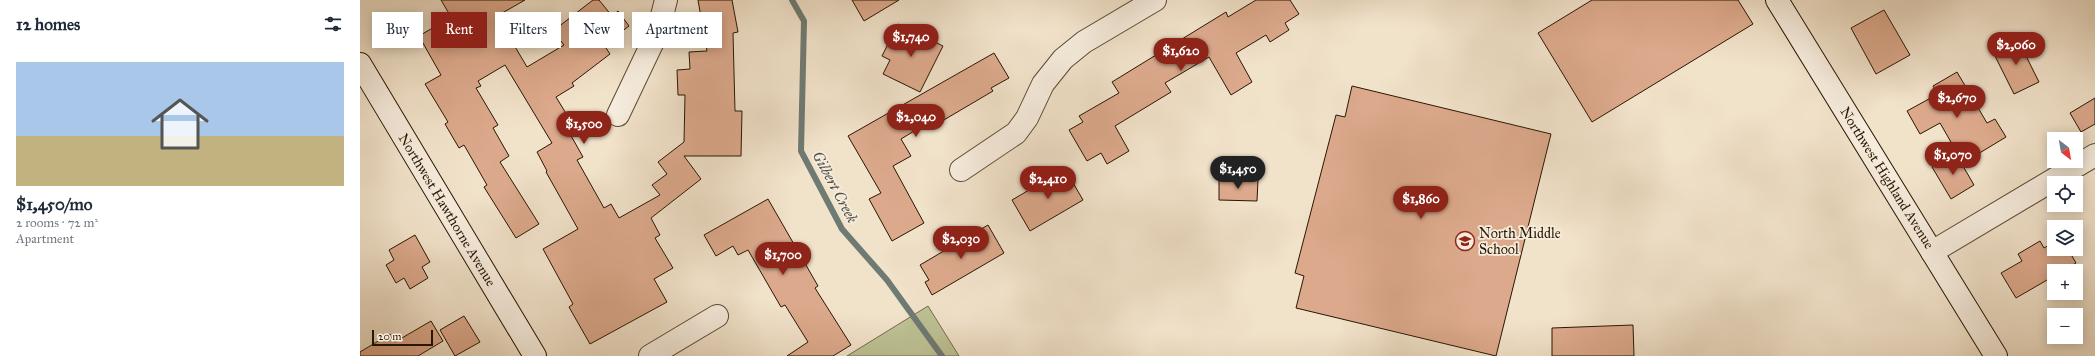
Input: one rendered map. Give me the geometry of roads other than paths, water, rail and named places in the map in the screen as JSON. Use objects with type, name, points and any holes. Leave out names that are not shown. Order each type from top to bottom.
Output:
[{"type":"street","points":[[618,115],[658,31],[666,0]]},
{"type":"street","points":[[961,170],[1016,134],[1027,118],[1042,84],[1063,59],[1084,42],[1155,0]]},
{"type":"street","name":"Northwest Highland Avenue","points":[[1777,0],[1996,356]]},
{"type":"street","name":"Northwest Hawthorne Avenue","points":[[360,64],[535,356]]},
{"type":"street","points":[[1932,252],[2095,155]]},
{"type":"street","points":[[650,356],[717,316]]},
{"type":"waterway","name":"Gilbert Creek","points":[[792,0],[804,21],[801,151],[842,229],[887,280],[942,356]]},
{"type":"place","name":"North Middle School","points":[[1465,241]]}]
